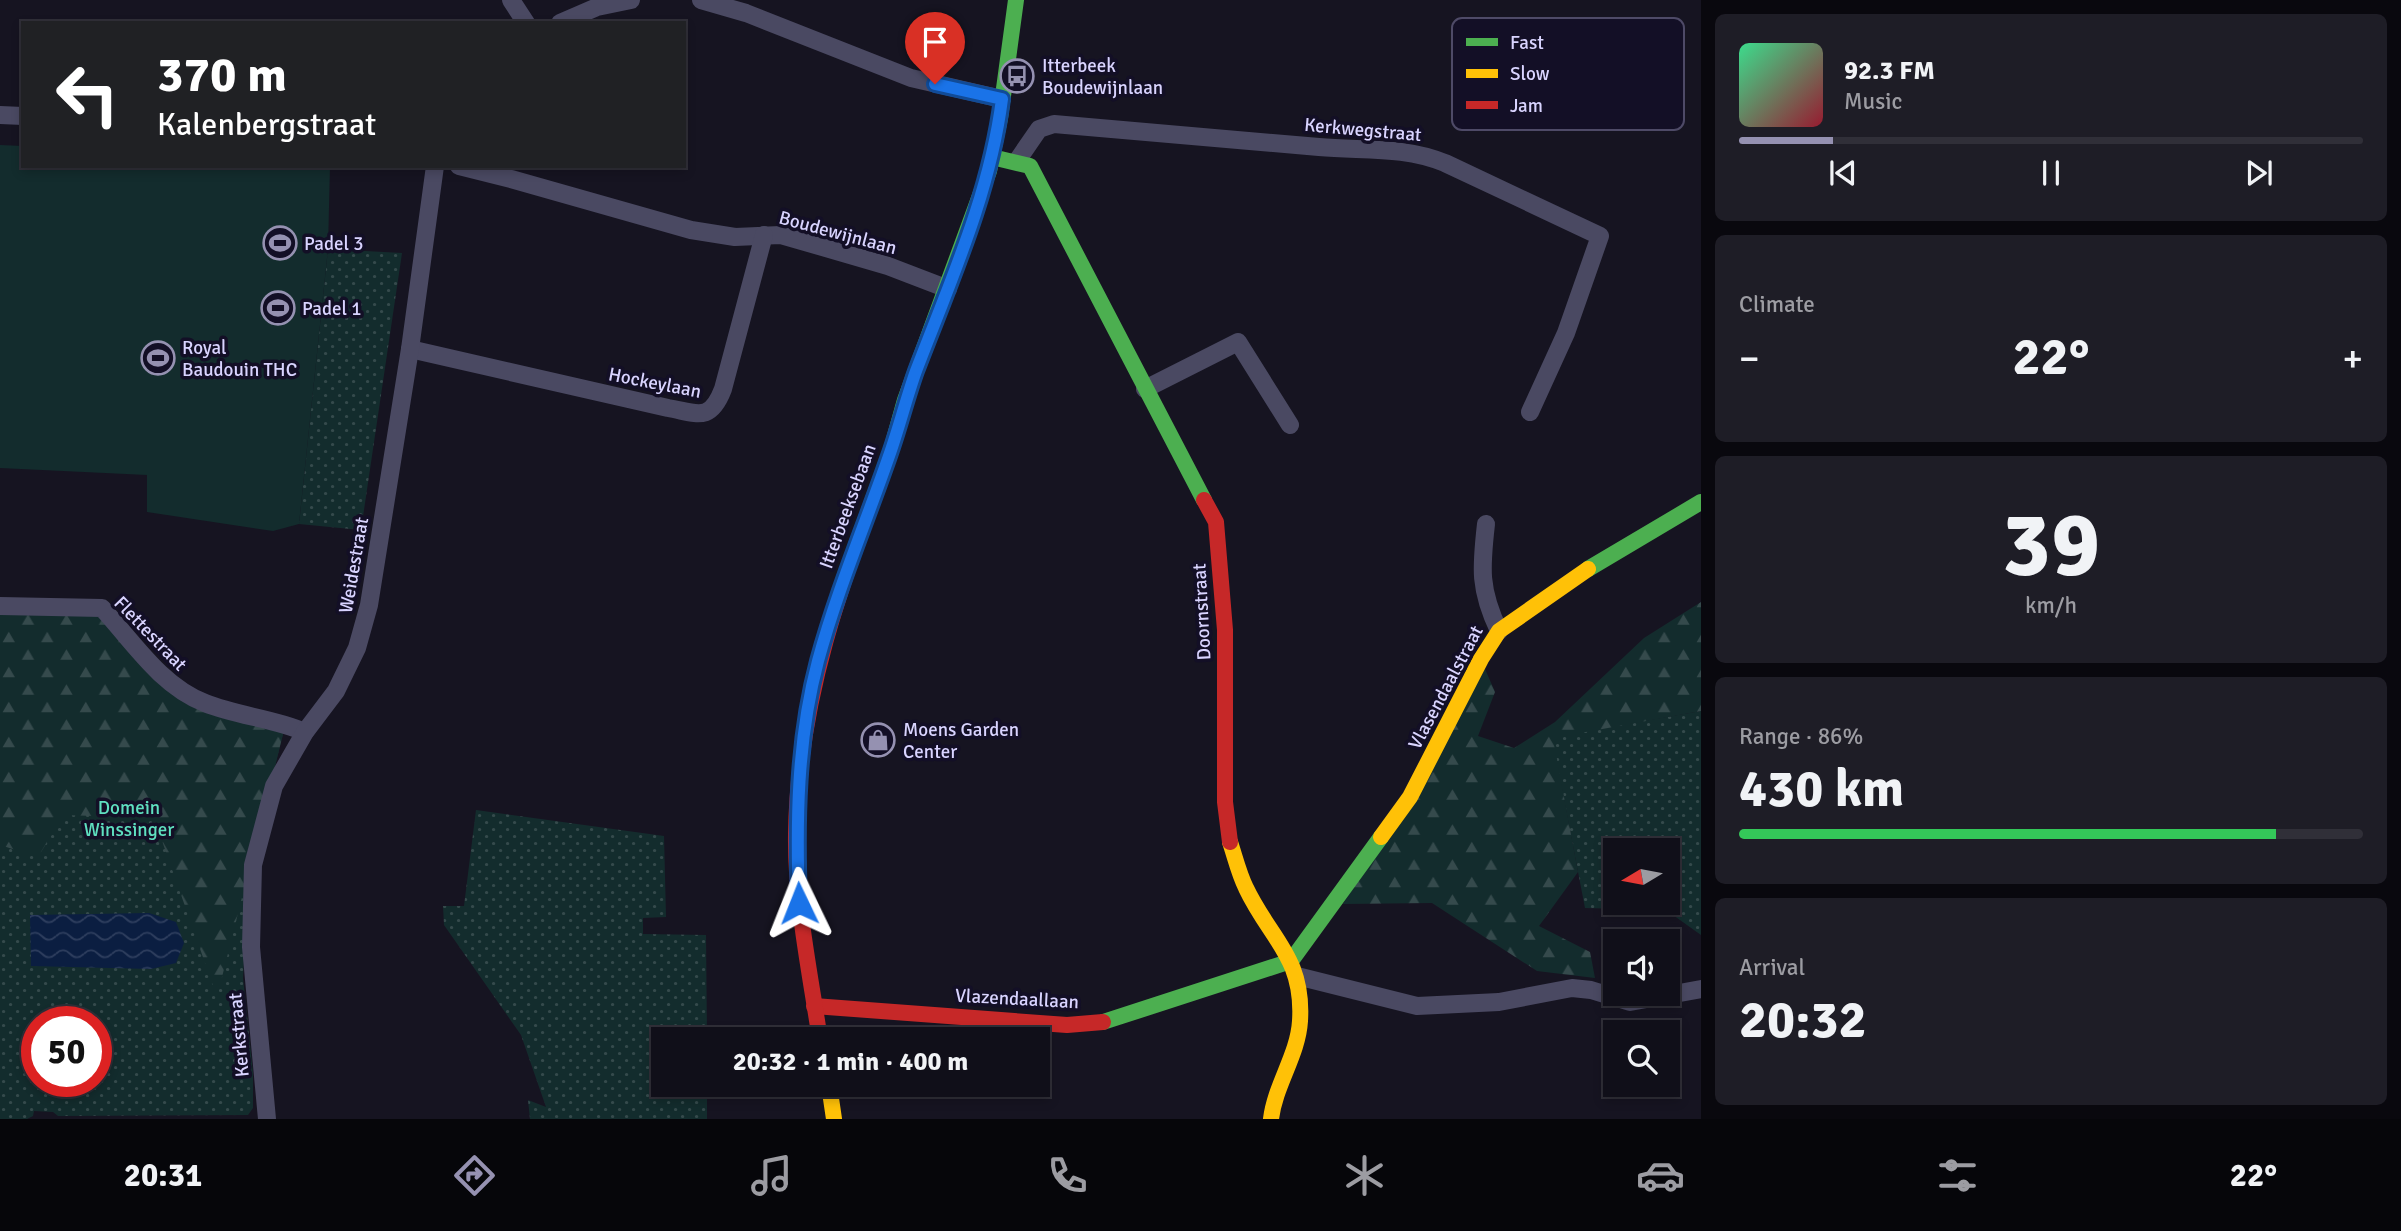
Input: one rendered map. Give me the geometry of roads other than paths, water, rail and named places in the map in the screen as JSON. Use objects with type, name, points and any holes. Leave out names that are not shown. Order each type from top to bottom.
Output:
[{"type":"street","points":[[512,0],[525,21]]},
{"type":"street","points":[[565,21],[597,7],[631,0]]},
{"type":"street","points":[[701,0],[746,13],[911,78],[1002,99]]},
{"type":"street","name":"Itterbeeksebaan","points":[[818,1027],[799,903],[796,834],[802,751],[810,702],[818,663],[840,587],[890,453],[905,400],[976,210],[992,157],[1016,0]]},
{"type":"street","points":[[0,115],[21,116]]},
{"type":"street","name":"Kerkwegstraat","points":[[1017,162],[1039,129],[1054,124],[1340,149],[1390,149],[1425,155],[1445,163],[1600,236],[1566,332],[1530,412]]},
{"type":"street","points":[[992,157],[1017,162]]},
{"type":"street","name":"Doornstraat","points":[[1017,162],[1030,166],[1216,522],[1225,630],[1225,802],[1229,839],[1246,888],[1294,969],[1300,1022],[1288,1065],[1273,1102],[1271,1119]]},
{"type":"street","name":"Weidestraat","points":[[251,947],[253,864],[274,786],[305,732],[336,691],[357,648],[369,605],[410,349],[435,168]]},
{"type":"street","name":"Boudewijnlaan","points":[[467,168],[691,230],[735,237],[781,235],[888,266],[948,289]]},
{"type":"street","name":"Boudewijnlaan","points":[[497,168],[512,179]]},
{"type":"street","name":"Hockeylaan","points":[[410,349],[668,408],[701,414],[710,412],[718,403],[723,389],[764,234]]},
{"type":"street","points":[[1145,389],[1238,342],[1290,425]]},
{"type":"street","name":"Vlasendaalstraat","points":[[1294,969],[1410,797],[1481,659],[1499,631],[1508,621],[1572,579],[1701,502]]},
{"type":"street","points":[[1486,524],[1481,580],[1499,631]]},
{"type":"street","name":"Flettestraat","points":[[0,606],[102,608],[173,687],[206,704],[289,724],[305,732]]},
{"type":"street","name":"Kerkstraat","points":[[251,947],[267,1119]]},
{"type":"street","points":[[1294,969],[1417,1006],[1466,1006],[1572,988],[1591,990],[1630,1002],[1701,989]]},
{"type":"street","name":"Vlazendaallaan","points":[[814,1006],[1067,1025],[1111,1021],[1294,969]]},
{"type":"street","points":[[831,1097],[834,1119]]},
{"type":"water","points":[[149,913],[176,922],[184,943],[176,963],[151,969],[31,966],[30,915]]},
{"type":"place","name":"Itterbeek Boudewijnlaan","points":[[1017,76]]},
{"type":"place","name":"Padel 3","points":[[280,243]]},
{"type":"place","name":"Padel 1","points":[[278,308]]},
{"type":"place","name":"Royal Baudouin THC","points":[[158,358]]},
{"type":"place","name":"Moens Garden Center","points":[[878,740]]},
{"type":"park label","name":"Domein Winssinger","points":[[129,818]]}]
